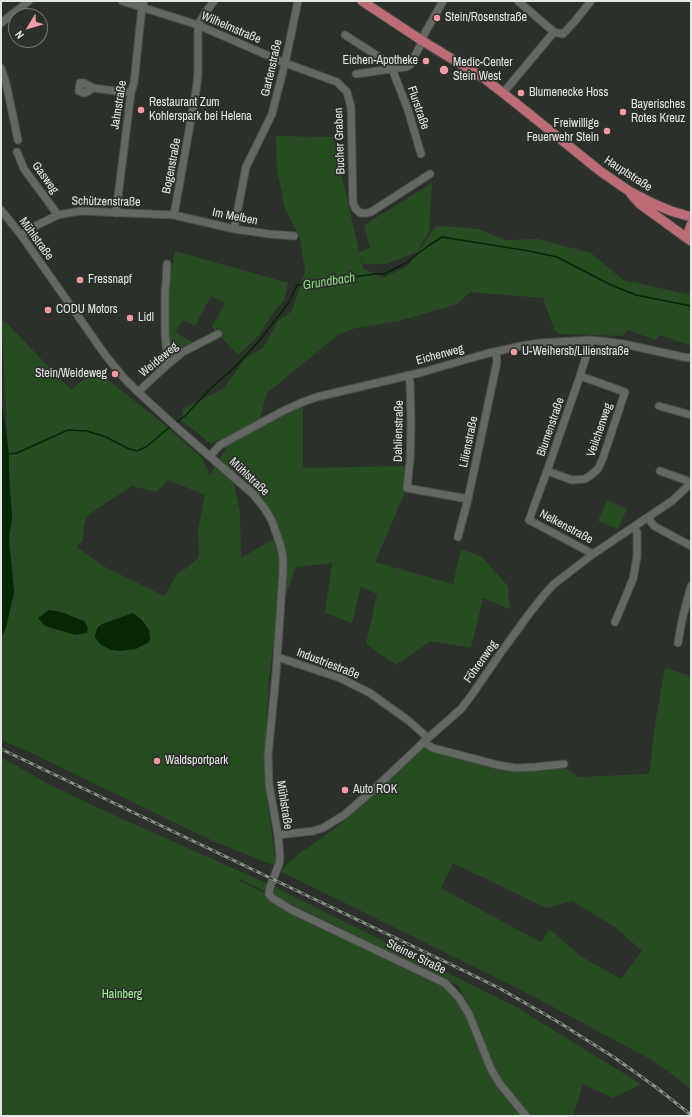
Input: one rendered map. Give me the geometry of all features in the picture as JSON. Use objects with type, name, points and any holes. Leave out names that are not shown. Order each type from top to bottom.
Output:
[{"type":"main road","name":"Hauptstraße","points":[[362,1],[421,40],[485,79],[600,171],[629,191],[671,211],[691,217]]},
{"type":"main road","points":[[629,191],[640,204],[691,241]]},
{"type":"main road","points":[[691,225],[691,236]]},
{"type":"street","points":[[1,22],[28,1]]},
{"type":"street","name":"Wilhelmstraße","points":[[122,1],[143,4],[198,25],[285,63]]},
{"type":"street","points":[[198,25],[214,1]]},
{"type":"street","name":"Gartenstraße","points":[[234,229],[246,167],[272,114],[285,63],[298,1]]},
{"type":"street","points":[[356,74],[393,70],[410,65],[420,46],[421,40],[442,1]]},
{"type":"street","points":[[520,1],[554,32],[563,34],[576,21],[591,1]]},
{"type":"street","name":"Jahnstraße","points":[[116,213],[143,4]]},
{"type":"street","name":"Bogenstraße","points":[[174,215],[196,91],[198,75],[198,25]]},
{"type":"street","points":[[503,93],[554,32]]},
{"type":"street","points":[[345,35],[390,64],[393,70]]},
{"type":"street","name":"Bucher Graben","points":[[285,63],[337,82],[347,92],[351,107],[353,202],[357,211],[363,214],[371,212],[430,174]]},
{"type":"street","points":[[1,68],[6,83],[18,140]]},
{"type":"street","name":"Flurstraße","points":[[393,70],[408,110],[421,154]]},
{"type":"street","points":[[93,88],[131,93]]},
{"type":"street","name":"Gasweg","points":[[17,152],[24,169],[58,215]]},
{"type":"street","name":"Mühlstraße","points":[[1,210],[21,235],[106,356],[124,378],[175,426],[253,494],[266,508],[272,521],[283,557],[277,657],[268,756],[269,784],[278,835],[280,862]]},
{"type":"street","name":"Schützenstraße","points":[[21,235],[29,229],[58,215],[80,210],[174,215]]},
{"type":"street","name":"Im Melben","points":[[174,215],[234,229],[294,236]]},
{"type":"street","points":[[167,264],[165,318],[168,364]]},
{"type":"street","name":"Weideweg","points":[[138,392],[183,352],[218,334]]},
{"type":"street","name":"Eichenweg","points":[[210,456],[220,445],[303,402],[317,397],[496,352],[540,343],[591,340],[624,344],[691,358]]},
{"type":"street","name":"Blumenstraße","points":[[529,520],[580,376],[591,340]]},
{"type":"street","name":"Lilienstraße","points":[[458,537],[468,499],[497,362],[496,352]]},
{"type":"street","name":"Dahlienstraße","points":[[408,375],[410,383],[410,460],[408,488],[468,499]]},
{"type":"street","name":"Veilchenweg","points":[[547,471],[572,480],[585,478],[592,475],[598,469],[603,458],[625,392],[580,376]]},
{"type":"street","points":[[660,406],[691,415]]},
{"type":"street","points":[[660,471],[691,482]]},
{"type":"street","name":"Föhrenweg","points":[[278,835],[312,831],[323,828],[344,815],[371,792],[461,708],[544,595],[554,584],[593,554],[677,497],[691,482]]},
{"type":"street","points":[[648,518],[654,526],[691,546]]},
{"type":"street","name":"Nelkenstraße","points":[[529,520],[593,554]]},
{"type":"street","points":[[616,622],[636,568],[637,532],[634,527]]},
{"type":"street","points":[[678,643],[682,620],[691,586]]},
{"type":"street","name":"Industriestraße","points":[[277,657],[340,678],[370,693],[409,721],[433,748],[498,765],[516,768],[564,764]]},
{"type":"street","name":"Steiner Straße","points":[[280,862],[270,887],[270,894],[274,900],[445,983],[459,998],[469,1014],[491,1069],[500,1084],[526,1116]]},
{"type":"green space","points":[[276,136],[333,137],[359,252],[370,248],[364,225],[432,183],[429,231],[417,252],[386,264],[363,264],[359,253],[363,268],[383,278],[408,266],[436,226],[478,229],[505,240],[538,239],[591,253],[623,280],[691,295],[691,346],[660,335],[655,340],[628,330],[622,336],[561,334],[555,331],[543,298],[470,292],[457,304],[399,321],[356,328],[339,334],[267,393],[260,417],[261,425],[303,406],[303,468],[407,466],[405,492],[375,562],[453,584],[461,549],[482,557],[508,586],[510,609],[483,598],[471,648],[431,641],[396,665],[366,644],[377,594],[361,587],[352,623],[325,613],[332,563],[296,567],[277,620],[269,678],[264,773],[276,866],[213,841],[23,749],[1,740],[1,637],[6,628],[9,538],[12,518],[1,317],[71,390],[95,370],[159,420],[202,458],[210,475],[226,449],[218,440],[211,444],[182,421],[183,409],[224,388],[245,359],[263,348],[278,321],[292,311],[305,271],[300,238],[285,208],[277,170]],"holes":[[[168,480],[205,495],[198,530],[199,557],[187,568],[178,573],[164,596],[105,567],[77,547],[83,540],[86,518],[94,511],[132,486],[156,492]],[[233,480],[254,495],[279,536],[241,558],[240,512]]]},
{"type":"green space","points":[[175,251],[288,283],[284,301],[273,313],[259,335],[238,355],[212,327],[225,303],[211,296],[195,326],[183,320],[175,332],[192,342],[175,351],[169,348],[167,320],[168,287]]},
{"type":"green space","points":[[607,500],[627,509],[618,529],[598,521]]},
{"type":"green space","points":[[665,668],[691,676],[691,1089],[650,1059],[523,991],[280,871],[299,854],[333,830],[424,747],[482,764],[562,766],[579,777],[649,774],[656,718]],"holes":[[[453,863],[546,908],[572,901],[615,927],[642,951],[621,979],[582,957],[549,929],[542,942],[441,888]]]},
{"type":"green space","name":"Hainberg","points":[[1,758],[50,785],[96,807],[275,887],[516,1007],[641,1084],[613,1098],[583,1084],[573,1116],[1,1116]],"holes":[[[240,879],[410,962],[410,963],[297,911],[240,881]],[[449,981],[458,986],[472,1010],[461,1004]]]},
{"type":"shaded area","points":[[1,399],[9,454],[12,518],[9,538],[14,592],[6,628],[1,637]]},
{"type":"shaded area","points":[[49,610],[61,612],[84,621],[88,628],[87,633],[75,635],[45,626],[38,618]]},
{"type":"shaded area","points":[[133,613],[142,620],[149,630],[149,642],[136,649],[120,651],[111,650],[100,644],[95,637],[97,628],[102,624]]},
{"type":"waterway","name":"Grundbach","points":[[175,423],[185,416],[260,340],[289,302],[297,285],[384,274],[406,263],[442,237],[557,257],[611,285],[636,295],[691,306]]},
{"type":"waterway","name":"Grundbach","points":[[8,454],[17,453],[68,430],[87,431],[106,437],[127,448],[137,451],[146,447],[171,426]]},
{"type":"railway","points":[[1,749],[499,988],[560,1023],[615,1058],[691,1115]]},
{"type":"place","name":"Stein/Rosenstraße","points":[[437,18]]},
{"type":"place","name":"Eichen-Apotheke","points":[[426,61]]},
{"type":"place","name":"Medic-Center Stein West","points":[[444,70]]},
{"type":"place","name":"Blumenecke Hoss","points":[[521,93]]},
{"type":"place","name":"Restaurant Zum Kohlerspark bei Helena","points":[[141,110]]},
{"type":"place","name":"Bayerisches Rotes Kreuz","points":[[623,112]]},
{"type":"place","name":"Freiwillige Feuerwehr Stein","points":[[607,131]]},
{"type":"place","name":"Fressnapf","points":[[80,280]]},
{"type":"place","name":"CODU Motors","points":[[48,310]]},
{"type":"place","name":"Lidl","points":[[130,318]]},
{"type":"place","name":"U-Weihersb/Lilienstraße","points":[[514,352]]},
{"type":"place","name":"Stein/Weideweg","points":[[115,374]]},
{"type":"place","name":"Waldsportpark","points":[[157,761]]},
{"type":"place","name":"Auto ROK","points":[[345,790]]}]
